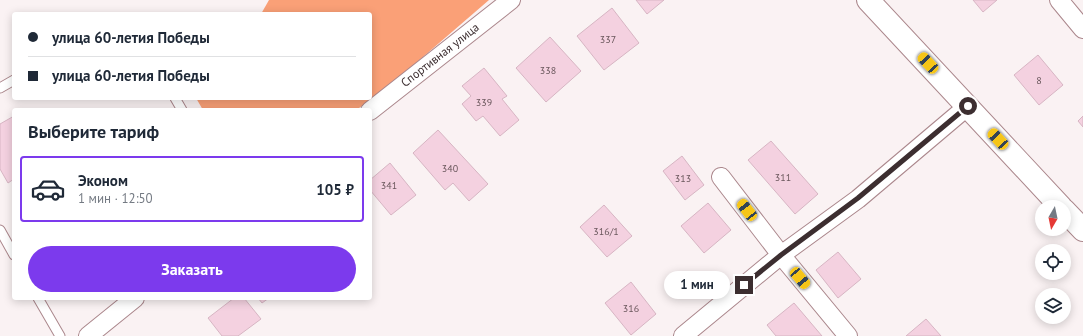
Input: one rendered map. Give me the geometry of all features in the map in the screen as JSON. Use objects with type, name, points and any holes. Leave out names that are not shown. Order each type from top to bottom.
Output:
[{"type":"street","name":"Спортивная улица","points":[[372,109],[511,0]]},
{"type":"street","points":[[868,0],[1055,200]]},
{"type":"street","points":[[1059,0],[1083,29]]},
{"type":"street","points":[[683,336],[781,255],[858,198],[968,106]]},
{"type":"street","points":[[721,177],[781,255],[848,336]]},
{"type":"street","points":[[1071,217],[1083,230]]},
{"type":"street","points":[[88,336],[133,300]]},
{"type":"lane","points":[[0,88],[12,81]]},
{"type":"lane","points":[[0,230],[12,251]]},
{"type":"lane","points":[[39,300],[60,336]]},
{"type":"shaded area","points":[[269,0],[489,0],[372,99],[372,12],[262,12]]},
{"type":"shaded area","points":[[197,100],[371,100],[359,108],[202,108]]},
{"type":"building","points":[[636,0],[664,0],[647,14]]},
{"type":"building","points":[[973,0],[997,0],[983,12]]},
{"type":"building","points":[[612,8],[639,43],[604,70],[577,36]]},
{"type":"building","points":[[550,37],[581,71],[546,102],[516,68]]},
{"type":"building","points":[[1038,55],[1063,85],[1039,105],[1014,75]]},
{"type":"building","points":[[484,68],[507,96],[502,99],[519,120],[500,136],[483,116],[476,121],[462,104],[471,96],[462,86]]},
{"type":"building","points":[[1083,116],[1083,127],[1078,121]]},
{"type":"building","points":[[12,117],[12,180],[8,183],[0,169],[0,124]]},
{"type":"building","points":[[438,130],[488,184],[469,201],[453,183],[445,190],[413,153]]},
{"type":"building","points":[[771,141],[818,194],[795,214],[748,160]]},
{"type":"building","points":[[682,156],[704,185],[685,200],[663,171]]},
{"type":"building","points":[[390,163],[416,195],[391,215],[372,192],[372,178]]},
{"type":"building","points":[[708,203],[731,230],[704,253],[681,226]]},
{"type":"building","points":[[604,205],[632,236],[607,257],[580,227]]},
{"type":"building","points":[[838,252],[861,279],[838,298],[816,270]]},
{"type":"building","points":[[631,282],[656,314],[631,335],[605,303]]},
{"type":"building","points":[[231,300],[246,300],[261,319],[238,336],[222,336],[208,318]]},
{"type":"building","points":[[794,303],[822,336],[776,336],[767,325]]},
{"type":"building","points":[[926,319],[941,336],[906,336]]},
{"type":"route","points":[[744,285],[781,255],[858,198],[968,106]]}]
